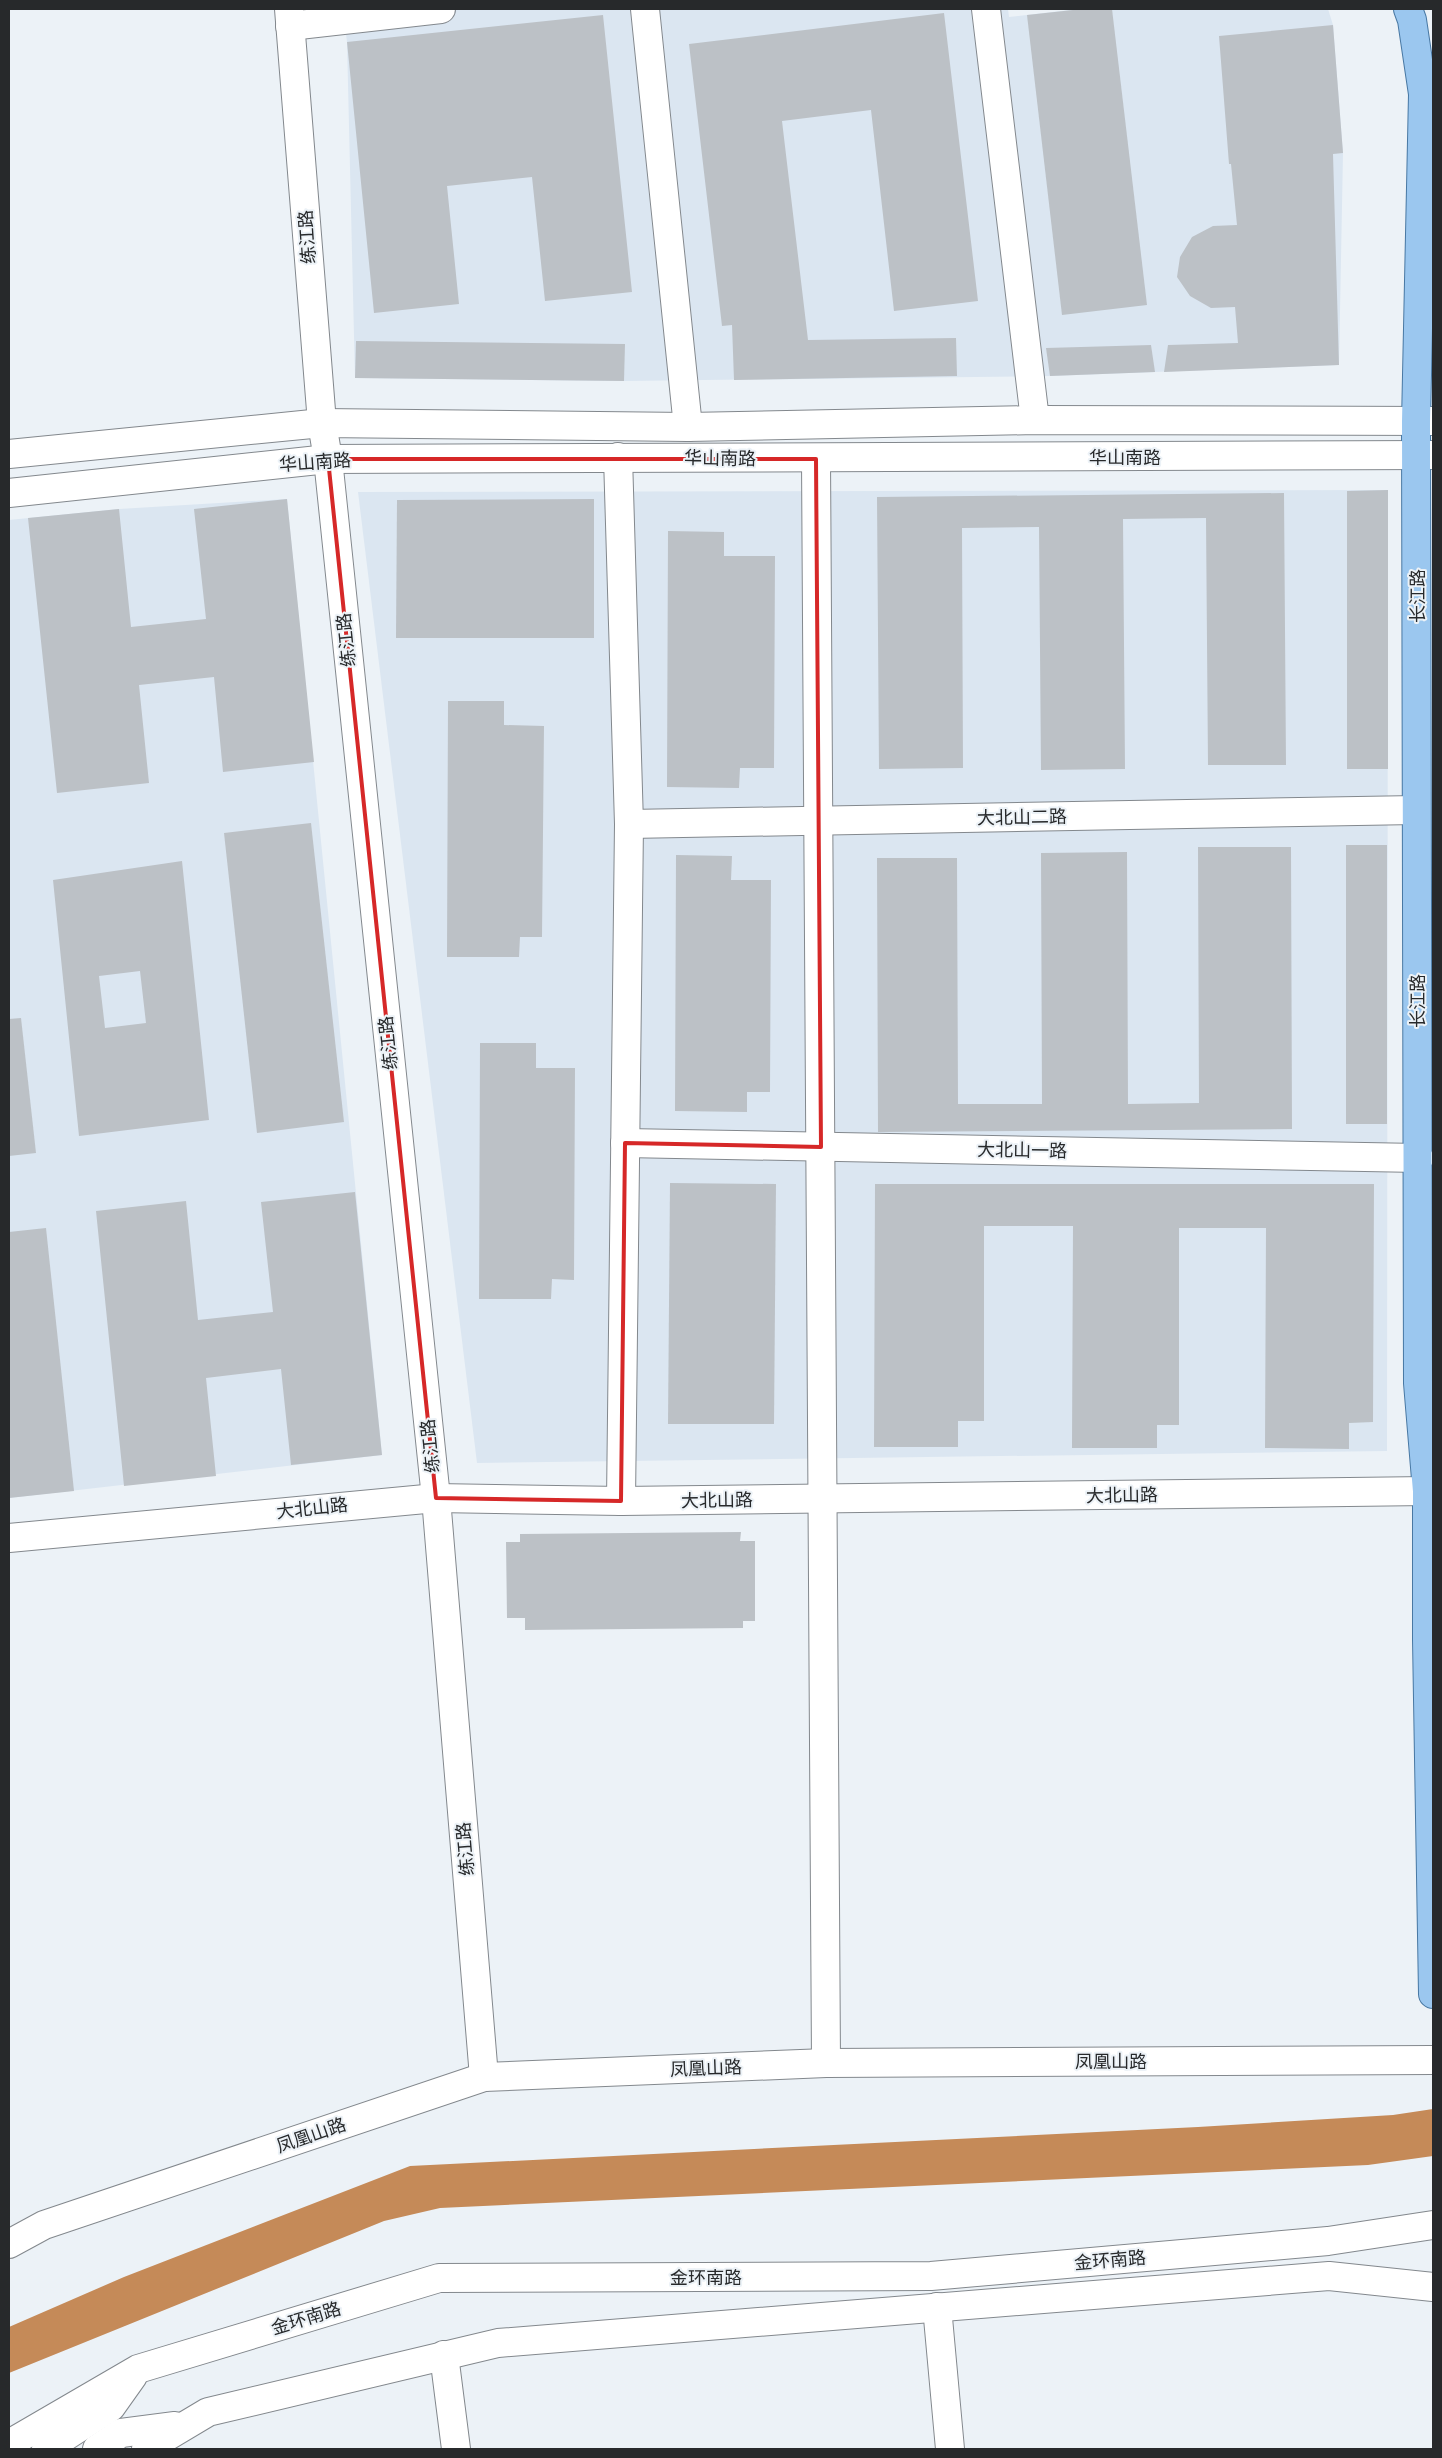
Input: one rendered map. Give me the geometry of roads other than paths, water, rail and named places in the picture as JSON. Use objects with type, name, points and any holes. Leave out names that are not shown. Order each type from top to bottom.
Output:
[{"type":"main road","name":"长江路","points":[[1408,9],[1412,20],[1423,94],[1426,456],[1416,810],[1419,1158],[1418,1383],[1427,1491],[1427,1649],[1433,1994]]},
{"type":"street","points":[[290,18],[441,9]]},
{"type":"street","points":[[645,9],[688,427]]},
{"type":"street","points":[[986,9],[1035,420]]},
{"type":"street","name":"练江路","points":[[290,18],[322,423],[328,459],[436,1498],[484,2077]]},
{"type":"street","name":"华山南路","points":[[9,454],[322,423],[688,427],[1035,420],[1425,422]]},
{"type":"street","name":"华山南路","points":[[9,493],[328,459],[1426,456]]},
{"type":"street","points":[[618,457],[629,824],[620,1501]]},
{"type":"street","points":[[816,459],[821,821],[820,1147],[826,2063]]},
{"type":"street","name":"大北山二路","points":[[629,824],[1416,810]]},
{"type":"street","name":"大北山一路","points":[[625,1143],[1419,1158]]},
{"type":"street","name":"大北山路","points":[[9,1538],[436,1498],[620,1501],[1427,1491]]},
{"type":"street","name":"凤凰山路","points":[[9,2244],[44,2224],[484,2077],[826,2063],[1433,2060]]},
{"type":"street","name":"金环南路","points":[[9,2444],[138,2369],[439,2278],[931,2276],[1328,2241],[1433,2225]]},
{"type":"street","name":"金环南路","points":[[146,2449],[208,2412],[498,2342],[1329,2276],[1433,2287]]},
{"type":"street","points":[[937,2308],[950,2449]]},
{"type":"street","points":[[444,2355],[456,2449]]},
{"type":"street","points":[[46,2449],[111,2407],[138,2369]]},
{"type":"street","points":[[97,2449],[121,2434],[187,2425]]}]
